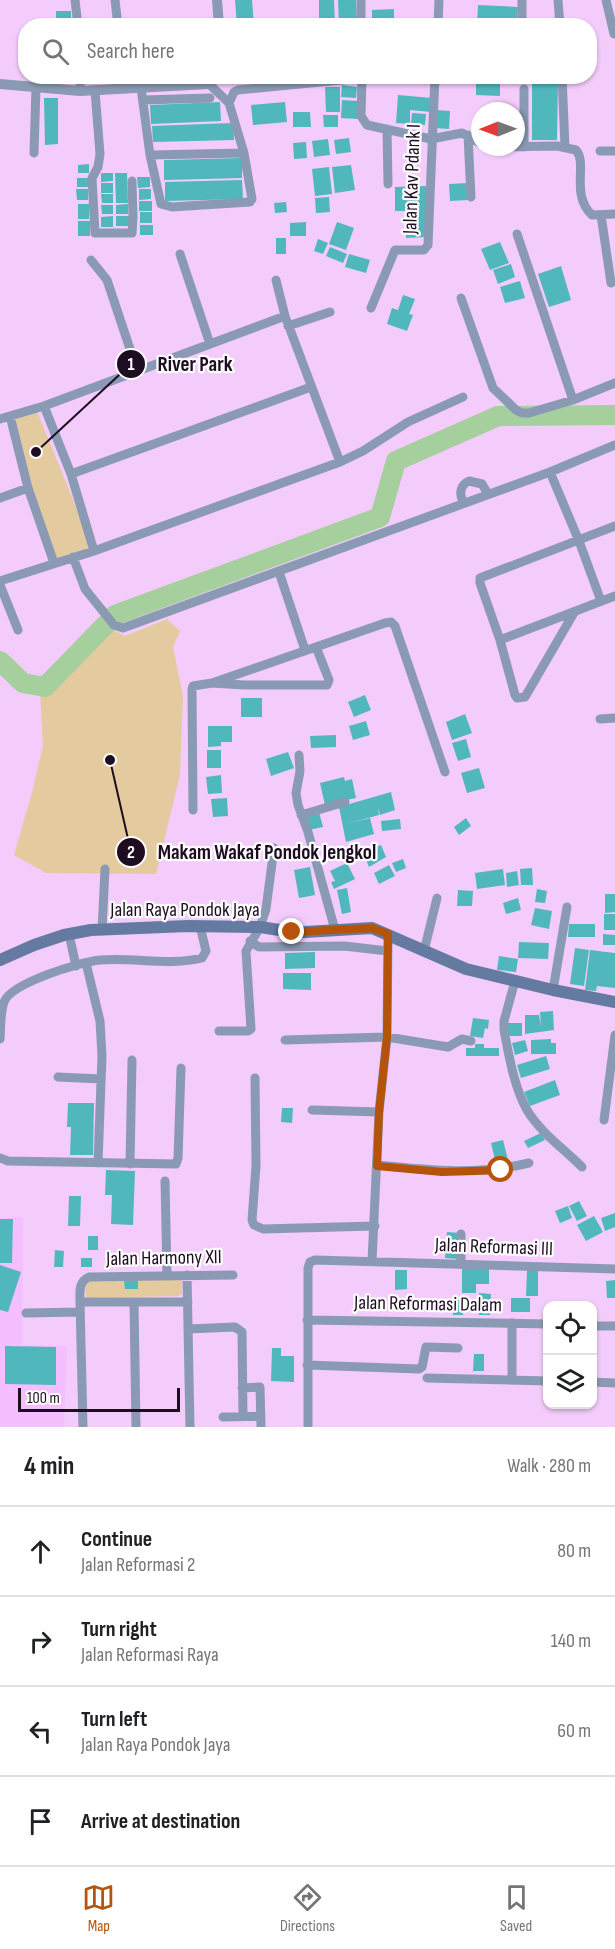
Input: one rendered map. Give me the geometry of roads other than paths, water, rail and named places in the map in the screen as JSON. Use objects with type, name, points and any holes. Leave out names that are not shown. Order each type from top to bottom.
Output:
[{"type":"main road","name":"Jalan Raya Pondok Jaya","points":[[0,960],[34,945],[69,934],[102,930],[163,926],[260,927],[292,932],[372,928],[466,969],[615,1002]]},
{"type":"street","points":[[75,0],[77,18]]},
{"type":"street","points":[[115,0],[117,18]]},
{"type":"street","points":[[217,0],[218,18]]},
{"type":"street","points":[[361,0],[361,18]]},
{"type":"street","points":[[439,18],[440,0]]},
{"type":"street","points":[[522,0],[522,18]]},
{"type":"street","points":[[558,0],[559,18]]},
{"type":"street","points":[[606,0],[614,34]]},
{"type":"street","points":[[0,84],[33,84],[95,91],[177,84]]},
{"type":"street","points":[[33,84],[34,153]]},
{"type":"street","points":[[80,84],[80,91]]},
{"type":"street","points":[[124,84],[124,89]]},
{"type":"street","points":[[141,88],[150,155],[161,204],[172,207],[252,201],[244,153],[229,103],[216,84]]},
{"type":"street","points":[[229,103],[234,92],[238,90],[295,84]]},
{"type":"street","points":[[362,84],[362,120],[367,125],[430,139],[462,133],[471,137]]},
{"type":"street","name":"Jalan Kav Pdank I","points":[[371,308],[395,252],[398,249],[424,250],[428,245],[430,139],[434,84]]},
{"type":"street","points":[[562,84],[565,147]]},
{"type":"street","points":[[524,89],[524,102]]},
{"type":"street","points":[[95,91],[100,154],[93,178],[95,233],[132,233],[132,182]]},
{"type":"street","points":[[143,100],[210,98]]},
{"type":"street","points":[[387,129],[388,184]]},
{"type":"street","points":[[468,135],[471,197]]},
{"type":"street","points":[[525,147],[565,147],[576,150],[580,157],[579,184],[584,204],[592,214],[615,214]]},
{"type":"street","points":[[600,151],[615,151]]},
{"type":"street","points":[[150,155],[244,153]]},
{"type":"street","points":[[601,215],[611,282]]},
{"type":"street","points":[[517,234],[573,400]]},
{"type":"street","points":[[180,254],[210,344]]},
{"type":"street","points":[[91,260],[107,280],[138,373]]},
{"type":"street","points":[[276,280],[288,326],[340,462]]},
{"type":"street","points":[[461,298],[494,388],[516,410],[529,413],[573,400],[615,383]]},
{"type":"street","points":[[288,326],[330,312]]},
{"type":"street","points":[[54,563],[5,418],[138,373],[285,316]]},
{"type":"street","points":[[71,474],[311,387]]},
{"type":"street","points":[[18,630],[0,583],[340,462],[363,451],[408,422],[463,397]]},
{"type":"street","points":[[44,406],[71,474],[94,551]]},
{"type":"street","points":[[73,557],[85,589],[114,625],[123,628],[550,472],[615,445]]},
{"type":"street","points":[[550,472],[601,601]]},
{"type":"street","points":[[463,502],[460,497],[461,489],[464,483],[469,481],[482,484],[488,494]]},
{"type":"street","points":[[0,498],[28,488]]},
{"type":"street","points":[[575,611],[525,697],[517,698],[514,695],[500,640],[480,578],[615,526]]},
{"type":"street","points":[[279,572],[305,650]]},
{"type":"street","points":[[500,640],[615,596]]},
{"type":"street","points":[[212,683],[385,622],[391,622],[445,772]]},
{"type":"street","points":[[193,810],[192,689],[197,684],[212,683],[244,686],[327,685],[329,680],[316,647]]},
{"type":"street","points":[[600,719],[615,718]]},
{"type":"street","points":[[299,755],[300,771],[296,793],[335,930]]},
{"type":"street","points":[[301,815],[345,802]]},
{"type":"street","points":[[219,1031],[248,1031],[251,1029],[246,951],[260,927],[266,909],[274,848]]},
{"type":"street","points":[[102,930],[105,869]]},
{"type":"street","points":[[424,951],[437,898]]},
{"type":"street","points":[[553,990],[567,907]]},
{"type":"street","points":[[0,1039],[3,1003],[9,994],[32,980],[98,960],[183,961],[202,958],[206,951],[200,926]]},
{"type":"street","points":[[372,1261],[379,1112],[387,1037],[388,951],[385,933]]},
{"type":"street","points":[[69,934],[100,1021],[102,1056],[98,1163]]},
{"type":"street","points":[[250,941],[259,947],[344,946],[388,951]]},
{"type":"street","points":[[515,981],[504,1021],[504,1030],[521,1098],[539,1126],[582,1167]]},
{"type":"street","points":[[604,1120],[615,1035]]},
{"type":"street","points":[[285,1040],[387,1037],[448,1047],[462,1039],[471,1041]]},
{"type":"street","points":[[130,1164],[132,1060]]},
{"type":"street","points":[[0,1158],[8,1161],[176,1164],[181,1068]]},
{"type":"street","points":[[58,1077],[101,1078]]},
{"type":"street","points":[[255,1078],[256,1166],[252,1220],[254,1225],[263,1230],[375,1226]]},
{"type":"street","points":[[312,1110],[379,1112]]},
{"type":"street","points":[[377,1166],[442,1172],[475,1172],[501,1170],[529,1163]]},
{"type":"street","points":[[165,1181],[167,1275]]},
{"type":"street","points":[[461,1234],[461,1264]]},
{"type":"street","name":"Jalan Reformasi III","points":[[307,1320],[308,1268],[310,1262],[315,1260],[615,1269]]},
{"type":"street","points":[[187,1275],[190,1427]]},
{"type":"street","name":"Jalan Harmony XII","points":[[83,1427],[81,1284],[89,1277],[233,1275]]},
{"type":"street","points":[[26,1313],[134,1302],[188,1302]]},
{"type":"street","points":[[134,1302],[136,1427]]},
{"type":"street","points":[[307,1320],[308,1427]]},
{"type":"street","name":"Jalan Reformasi Dalam","points":[[307,1320],[543,1324]]},
{"type":"street","points":[[512,1323],[512,1380]]},
{"type":"street","points":[[597,1326],[615,1326]]},
{"type":"street","points":[[188,1329],[235,1327],[242,1332],[243,1416]]},
{"type":"street","points":[[307,1365],[419,1370],[422,1367],[426,1347],[458,1348]]},
{"type":"street","points":[[427,1378],[543,1381]]},
{"type":"street","points":[[597,1382],[615,1383]]},
{"type":"street","points":[[242,1388],[260,1387],[261,1427]]},
{"type":"street","points":[[223,1417],[261,1416]]},
{"type":"waterway","points":[[0,661],[23,683],[45,687],[115,615],[380,517],[396,461],[498,416],[615,415]]},
{"type":"place","name":"River Park","points":[[36,452]]},
{"type":"place","name":"Makam Wakaf Pondok Jengkol","points":[[110,760]]}]
